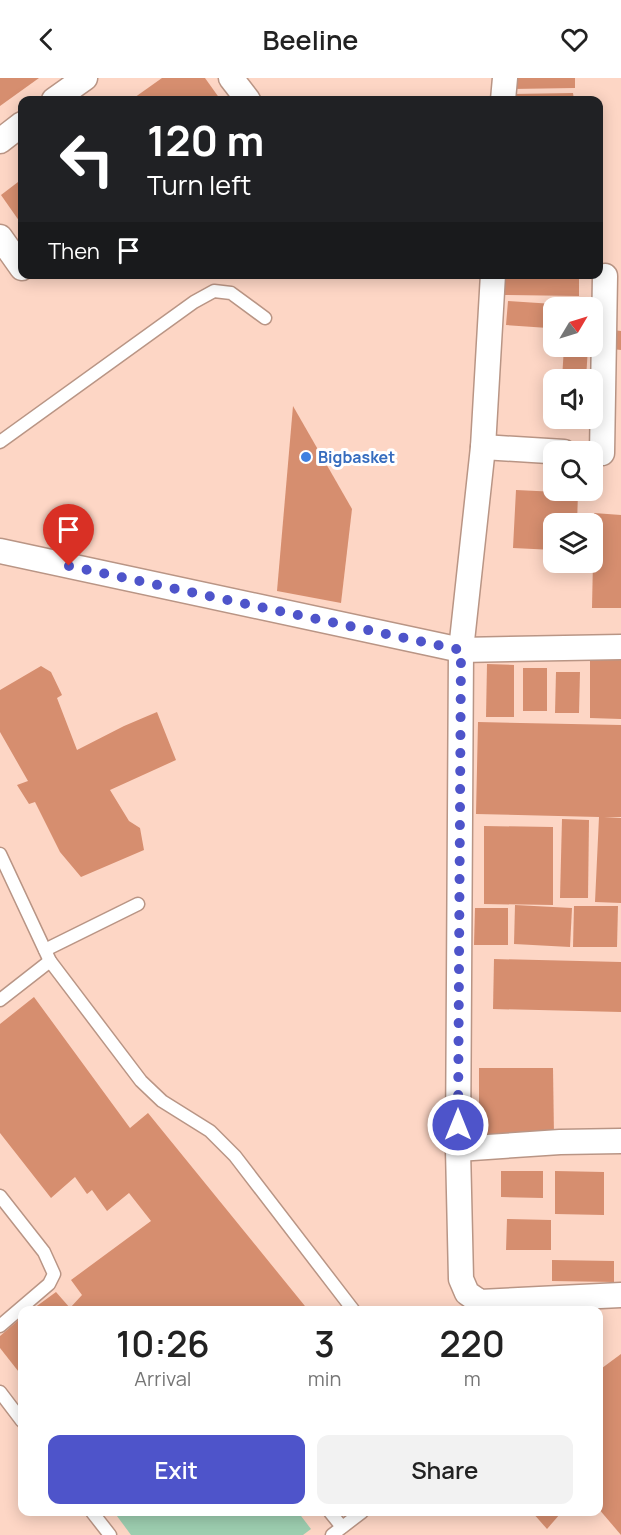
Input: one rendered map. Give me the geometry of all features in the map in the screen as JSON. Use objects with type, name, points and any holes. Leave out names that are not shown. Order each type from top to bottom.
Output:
[{"type":"street","points":[[60,96],[85,78]]},
{"type":"street","points":[[231,78],[245,96]]},
{"type":"street","points":[[503,96],[505,78]]},
{"type":"street","points":[[0,141],[18,127]]},
{"type":"street","points":[[0,237],[18,262]]},
{"type":"street","points":[[605,276],[605,454]]},
{"type":"street","points":[[493,279],[483,447],[461,650],[458,1149],[461,1279],[467,1293],[480,1302],[621,1295]]},
{"type":"street","points":[[483,447],[543,451]]},
{"type":"street","points":[[0,550],[461,650],[621,647]]},
{"type":"street","points":[[458,1149],[560,1142],[621,1141]]},
{"type":"lane","points":[[0,442],[185,309],[214,291],[231,293],[265,318]]},
{"type":"lane","points":[[0,854],[47,956],[141,1081],[162,1101],[210,1131],[235,1156],[350,1306]]},
{"type":"lane","points":[[0,1000],[47,956],[138,904]]},
{"type":"lane","points":[[0,1196],[44,1252],[54,1274],[50,1284],[24,1306]]},
{"type":"lane","points":[[0,1326],[18,1311]]},
{"type":"lane","points":[[0,1392],[18,1416]]},
{"type":"lane","points":[[95,1516],[110,1535]]},
{"type":"lane","points":[[331,1516],[337,1531],[357,1516]]},
{"type":"green space","points":[[117,1516],[301,1516],[311,1529],[303,1535],[131,1535]]},
{"type":"building","points":[[0,78],[39,78],[0,106]]},
{"type":"building","points":[[162,78],[205,78],[218,96],[137,96]]},
{"type":"building","points":[[511,78],[575,78],[575,88],[512,89]]},
{"type":"building","points":[[573,93],[573,96],[514,96],[514,94]]},
{"type":"building","points":[[18,182],[18,219],[1,195]]},
{"type":"building","points":[[503,279],[579,279],[579,296],[503,295]]},
{"type":"building","points":[[508,301],[543,303],[543,328],[506,325]]},
{"type":"building","points":[[613,330],[621,331],[621,350],[612,349]]},
{"type":"building","points":[[563,357],[587,357],[587,369],[563,369]]},
{"type":"building","name":"Bigbasket","points":[[293,406],[352,509],[341,603],[277,591]]},
{"type":"building","points":[[516,490],[543,491],[543,501],[578,501],[577,513],[543,513],[543,549],[513,548]]},
{"type":"building","points":[[603,514],[621,515],[621,608],[592,608],[593,573],[603,573]]},
{"type":"building","points":[[590,660],[621,660],[621,719],[590,718]]},
{"type":"building","points":[[487,664],[514,665],[514,717],[486,717]]},
{"type":"building","points":[[41,666],[51,672],[62,695],[57,698],[77,750],[157,712],[176,760],[110,790],[129,821],[140,828],[144,850],[81,877],[60,852],[35,802],[29,804],[17,785],[28,781],[0,732],[0,690]]},
{"type":"building","points":[[523,668],[547,668],[547,711],[523,711]]},
{"type":"building","points":[[556,672],[580,672],[579,713],[555,713]]},
{"type":"building","points":[[478,722],[621,725],[621,817],[604,817],[621,818],[621,903],[595,902],[599,817],[476,814]]},
{"type":"building","points":[[562,819],[589,820],[588,898],[560,898]]},
{"type":"building","points":[[484,826],[553,827],[553,905],[484,904]]},
{"type":"building","points":[[515,905],[572,908],[570,947],[514,944]]},
{"type":"building","points":[[574,906],[618,906],[617,947],[573,947]]},
{"type":"building","points":[[475,908],[508,908],[508,945],[474,945]]},
{"type":"building","points":[[494,959],[621,962],[621,1012],[493,1009]]},
{"type":"building","points":[[34,997],[130,1128],[148,1113],[305,1306],[72,1306],[82,1295],[71,1280],[151,1221],[129,1193],[107,1211],[92,1190],[87,1194],[75,1177],[51,1198],[0,1133],[0,1024]]},
{"type":"building","points":[[479,1068],[553,1068],[554,1136],[479,1137]]},
{"type":"building","points":[[501,1171],[543,1171],[543,1198],[501,1197]]},
{"type":"building","points":[[555,1171],[604,1172],[604,1215],[555,1214]]},
{"type":"building","points":[[507,1219],[551,1220],[551,1250],[506,1250]]},
{"type":"building","points":[[552,1260],[614,1261],[614,1282],[552,1281]]},
{"type":"building","points":[[56,1292],[68,1306],[37,1306]]},
{"type":"building","points":[[18,1320],[18,1371],[0,1348],[0,1336]]},
{"type":"building","points":[[621,1354],[621,1535],[603,1514],[603,1367]]},
{"type":"building","points":[[536,1516],[558,1516],[547,1529]]},
{"type":"place","name":"Bigbasket","points":[[306,457]]},
{"type":"route","points":[[69,566],[461,650],[458,1125]]}]
